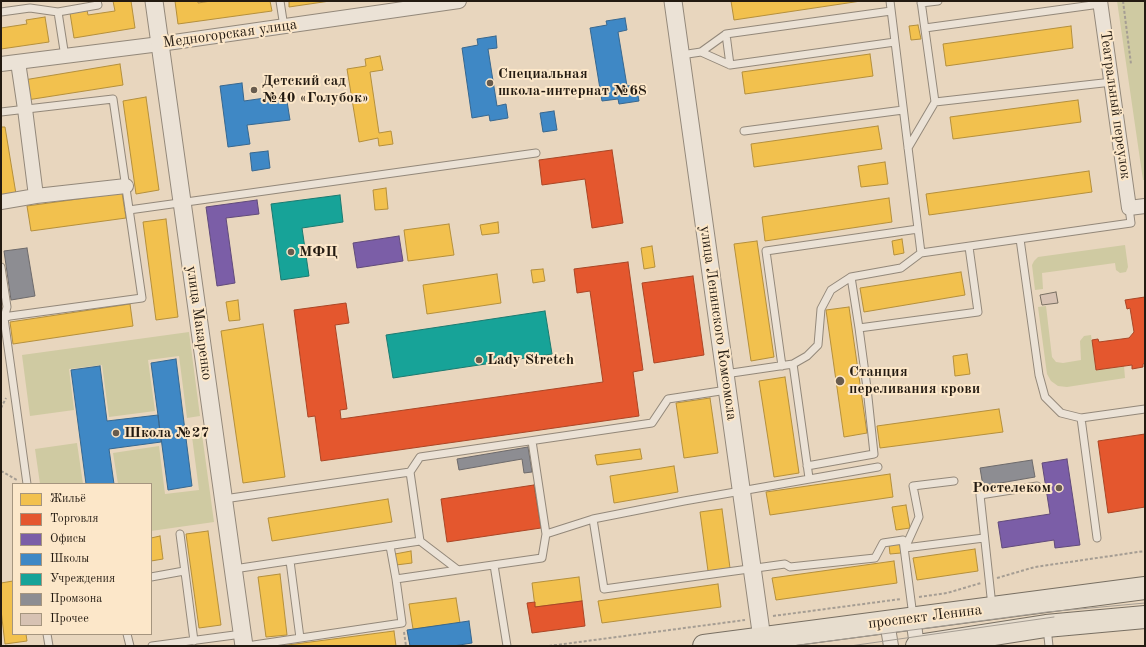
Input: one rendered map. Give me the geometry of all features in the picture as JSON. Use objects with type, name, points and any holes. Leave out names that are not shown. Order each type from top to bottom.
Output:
[{"type":"main road","name":"проспект Ленина","points":[[704,646],[762,634],[887,622],[912,608],[992,608],[1145,588]]},
{"type":"main road","name":"проспект Ленина","points":[[917,646],[995,634],[1048,636],[1145,617]]},
{"type":"street","name":"улица Макаренко","points":[[154,1],[245,642]]},
{"type":"street","name":"Медногорская улица","points":[[1,64],[65,57],[284,27],[458,1]]},
{"type":"street","name":"улица Ленинского Комсомола","points":[[673,1],[762,634]]},
{"type":"street","name":"Театральный переулок","points":[[1100,2],[1129,208]]},
{"type":"street","points":[[18,62],[36,196]]},
{"type":"street","points":[[1,202],[36,196],[126,186]]},
{"type":"street","points":[[1129,208],[1145,206]]},
{"type":"street","points":[[1045,602],[1048,636]]},
{"type":"street","points":[[912,608],[917,646]]},
{"type":"street","points":[[992,608],[995,634]]},
{"type":"street","points":[[887,622],[891,646]]},
{"type":"lane","points":[[1,12],[29,4],[58,12],[98,5],[97,1]]},
{"type":"lane","points":[[280,1],[284,27]]},
{"type":"lane","points":[[890,1],[921,253]]},
{"type":"lane","points":[[908,148],[935,102],[921,2],[938,1]]},
{"type":"lane","points":[[925,28],[1100,2]]},
{"type":"lane","points":[[680,55],[701,52],[726,34],[891,11]]},
{"type":"lane","points":[[58,12],[65,57]]},
{"type":"lane","points":[[726,34],[730,64]]},
{"type":"lane","points":[[701,52],[730,64],[895,42]]},
{"type":"lane","points":[[935,102],[1112,82]]},
{"type":"lane","points":[[1,112],[113,99],[142,298],[4,318]]},
{"type":"lane","points":[[744,131],[903,110]]},
{"type":"lane","points":[[129,210],[182,204],[536,153]]},
{"type":"lane","points":[[458,570],[420,541],[410,472],[420,457],[652,423],[668,399],[793,364],[807,356],[818,344],[821,309],[831,290],[851,278],[901,268],[921,253],[1131,223],[1129,208]]},
{"type":"lane","points":[[782,366],[766,251],[918,229]]},
{"type":"lane","points":[[1020,239],[1039,375],[1045,397],[1061,413],[1081,418],[1145,409]]},
{"type":"lane","points":[[859,328],[978,312],[969,247]]},
{"type":"lane","points":[[1,267],[7,306],[4,318],[27,483]]},
{"type":"lane","points":[[807,466],[874,454],[868,388],[851,278]]},
{"type":"lane","points":[[793,364],[809,478]]},
{"type":"lane","points":[[1081,418],[1098,538]]},
{"type":"lane","points":[[396,579],[542,558],[546,534],[532,441]]},
{"type":"lane","points":[[546,534],[593,519],[809,478],[878,467]]},
{"type":"lane","points":[[224,499],[410,472]]},
{"type":"lane","points":[[905,548],[919,517],[914,486],[954,481]]},
{"type":"lane","points":[[992,608],[980,495],[1037,486]]},
{"type":"lane","points":[[593,519],[604,589],[785,564],[790,567],[875,558],[883,543],[903,540],[912,608]]},
{"type":"lane","points":[[180,534],[194,641]]},
{"type":"lane","points":[[905,548],[984,538]]},
{"type":"lane","points":[[234,569],[420,541]]},
{"type":"lane","points":[[152,646],[194,641],[245,642],[300,638],[402,623],[390,546]]},
{"type":"lane","points":[[290,561],[300,638]]},
{"type":"lane","points":[[494,565],[507,646]]},
{"type":"lane","points":[[152,577],[184,571]]},
{"type":"lane","points":[[47,635],[49,646]]},
{"type":"lane","points":[[128,635],[130,646]]},
{"type":"path","points":[[1123,1],[1131,64]]},
{"type":"path","points":[[1,470],[18,481]]},
{"type":"path","points":[[991,580],[1035,567],[1145,551]]},
{"type":"path","points":[[549,646],[762,634],[912,608],[947,593],[984,582]]},
{"type":"path","points":[[402,623],[406,646]]},
{"type":"shaded area","points":[[1117,1],[1145,1],[1145,180],[1143,180]]},
{"type":"shaded area","points":[[1125,245],[1128,267],[1126,272],[1120,273],[1116,270],[1115,263],[1042,273],[1043,289],[1035,290],[1032,265],[1038,257]]},
{"type":"shaded area","points":[[1046,306],[1052,357],[1056,362],[1063,363],[1081,360],[1080,341],[1084,336],[1091,335],[1096,370],[1124,366],[1125,378],[1067,387],[1058,386],[1051,381],[1047,374],[1038,307]]},
{"type":"shaded area","points":[[189,332],[200,416],[187,418],[179,356],[148,360],[155,411],[109,417],[102,365],[69,369],[74,410],[30,416],[22,355]]},
{"type":"shaded area","points":[[201,427],[214,522],[152,531],[152,483],[118,483],[113,453],[159,446],[165,494],[199,490],[191,429]]},
{"type":"shaded area","points":[[77,443],[83,483],[40,483],[35,449]]},
{"type":"building: Жильё","points":[[113,1],[131,1],[135,28],[74,38],[70,13],[87,10],[88,15],[115,11]]},
{"type":"building: Жильё","points":[[175,1],[198,1],[198,3],[211,1],[270,1],[272,11],[178,24]]},
{"type":"building: Жильё","points":[[289,1],[330,1],[289,7]]},
{"type":"building: Жильё","points":[[731,1],[861,1],[734,20]]},
{"type":"building: Жильё","points":[[45,17],[49,42],[1,49],[1,28],[27,24],[26,20]]},
{"type":"building: Жильё","points":[[918,25],[921,39],[911,40],[909,26]]},
{"type":"building: Жильё","points":[[1071,26],[1073,48],[946,66],[943,44]]},
{"type":"building: Жильё","points":[[870,54],[873,76],[745,94],[742,72]]},
{"type":"building: Жильё","points":[[380,56],[383,70],[370,72],[379,133],[391,131],[393,144],[379,146],[378,138],[359,142],[347,69],[366,66],[365,59]]},
{"type":"building: Жильё","points":[[120,64],[123,85],[27,100],[24,80]]},
{"type":"building: Жильё","points":[[146,97],[159,190],[136,194],[123,101]]},
{"type":"building: Жильё","points":[[1078,100],[1081,122],[953,139],[950,117]]},
{"type":"building: Жильё","points":[[878,126],[882,149],[754,167],[751,144]]},
{"type":"building: Жильё","points":[[1,127],[5,127],[16,194],[1,197]]},
{"type":"building: Жильё","points":[[885,162],[888,184],[861,187],[858,166]]},
{"type":"building: Жильё","points":[[1089,171],[1092,192],[929,215],[926,194]]},
{"type":"building: Жильё","points":[[386,188],[388,209],[375,210],[373,190]]},
{"type":"building: Жильё","points":[[122,193],[126,218],[31,231],[27,206]]},
{"type":"building: Жильё","points":[[889,198],[892,222],[765,241],[762,217]]},
{"type":"building: Жильё","points":[[166,219],[178,317],[156,320],[143,222]]},
{"type":"building: Жильё","points":[[498,222],[499,233],[482,235],[480,225]]},
{"type":"building: Жильё","points":[[449,224],[454,255],[408,261],[404,230]]},
{"type":"building: Жильё","points":[[902,239],[904,253],[894,255],[892,241]]},
{"type":"building: Жильё","points":[[757,241],[774,357],[751,361],[734,244]]},
{"type":"building: Жильё","points":[[652,246],[655,267],[644,269],[641,248]]},
{"type":"building: Жильё","points":[[543,269],[545,281],[533,283],[531,270]]},
{"type":"building: Жильё","points":[[961,272],[965,295],[864,312],[860,288]]},
{"type":"building: Жильё","points":[[497,274],[501,303],[427,314],[423,285]]},
{"type":"building: Жильё","points":[[238,300],[240,320],[229,321],[226,302]]},
{"type":"building: Жильё","points":[[130,304],[133,326],[13,344],[10,322]]},
{"type":"building: Жильё","points":[[849,307],[867,433],[844,437],[826,310]]},
{"type":"building: Жильё","points":[[263,324],[285,477],[243,483],[221,331]]},
{"type":"building: Жильё","points":[[967,354],[970,374],[955,376],[953,356]]},
{"type":"building: Жильё","points":[[785,377],[799,473],[774,477],[759,381]]},
{"type":"building: Жильё","points":[[710,398],[718,453],[684,458],[676,403]]},
{"type":"building: Жильё","points":[[999,409],[1003,432],[880,448],[877,426]]},
{"type":"building: Жильё","points":[[640,449],[642,459],[597,465],[595,455]]},
{"type":"building: Жильё","points":[[674,466],[678,492],[614,503],[610,476]]},
{"type":"building: Жильё","points":[[890,474],[893,497],[770,515],[766,492]]},
{"type":"building: Жильё","points":[[388,499],[392,522],[272,541],[268,518]]},
{"type":"building: Жильё","points":[[906,505],[910,528],[896,530],[892,507]]},
{"type":"building: Жильё","points":[[722,509],[730,568],[708,571],[700,512]]},
{"type":"building: Жильё","points":[[208,531],[221,625],[199,628],[186,534]]},
{"type":"building: Жильё","points":[[160,536],[163,559],[152,561],[152,538]]},
{"type":"building: Жильё","points":[[900,544],[901,553],[890,554],[889,545]]},
{"type":"building: Жильё","points":[[975,549],[978,571],[917,580],[913,558]]},
{"type":"building: Жильё","points":[[411,551],[412,563],[396,565],[395,554]]},
{"type":"building: Жильё","points":[[894,561],[897,583],[776,600],[772,578]]},
{"type":"building: Жильё","points":[[280,574],[287,635],[266,637],[258,577]]},
{"type":"building: Жильё","points":[[579,577],[582,601],[535,607],[532,583]]},
{"type":"building: Жильё","points":[[12,581],[12,635],[26,635],[27,641],[5,644],[1,610],[1,583]]},
{"type":"building: Жильё","points":[[718,584],[721,607],[602,623],[598,601]]},
{"type":"building: Жильё","points":[[456,598],[460,623],[413,629],[409,604]]},
{"type":"building: Жильё","points":[[394,631],[396,646],[280,646]]},
{"type":"building: Торговля","points":[[612,150],[623,223],[592,228],[585,179],[542,185],[539,160]]},
{"type":"building: Торговля","points":[[628,262],[643,370],[633,372],[639,416],[321,461],[315,416],[308,417],[294,310],[346,303],[349,323],[335,325],[347,409],[340,410],[341,419],[603,382],[590,291],[577,293],[574,269]]},
{"type":"building: Торговля","points":[[693,276],[704,355],[654,363],[642,283]]},
{"type":"building: Торговля","points":[[1145,297],[1145,363],[1143,364],[1143,367],[1132,369],[1132,365],[1096,370],[1092,340],[1098,339],[1099,342],[1129,338],[1134,332],[1130,308],[1127,309],[1125,300]]},
{"type":"building: Торговля","points":[[1145,434],[1145,507],[1108,513],[1098,441]]},
{"type":"building: Торговля","points":[[534,485],[541,528],[447,542],[441,499]]},
{"type":"building: Торговля","points":[[582,601],[585,626],[532,633],[527,603],[535,602],[535,607]]},
{"type":"building: Офисы","points":[[257,200],[259,214],[226,218],[235,283],[217,286],[206,207]]},
{"type":"building: Офисы","points":[[399,236],[403,261],[357,268],[353,243]]},
{"type":"building: Офисы","name":"Ростелеком","points":[[1067,459],[1080,545],[1055,548],[1054,540],[1002,548],[998,522],[1050,514],[1042,463]]},
{"type":"building: Школы","points":[[625,18],[627,30],[618,32],[627,86],[636,85],[639,101],[619,104],[618,99],[602,101],[590,28],[607,25],[606,21]]},
{"type":"building: Школы","points":[[496,36],[497,48],[488,49],[497,106],[506,104],[508,118],[490,121],[489,115],[472,118],[462,48],[478,45],[477,39]]},
{"type":"building: Школы","points":[[242,83],[244,101],[286,95],[290,120],[247,125],[250,144],[228,147],[220,86]]},
{"type":"building: Школы","points":[[554,111],[557,130],[543,132],[540,113]]},
{"type":"building: Школы","points":[[268,151],[270,168],[252,171],[250,153]]},
{"type":"building: Школы","points":[[176,359],[192,486],[168,490],[151,363]]},
{"type":"building: Школы","points":[[100,366],[107,421],[158,415],[161,442],[109,449],[114,483],[86,483],[71,370]]},
{"type":"building: Школы","points":[[469,621],[472,643],[453,646],[410,646],[407,630]]},
{"type":"building: Учреждения","name":"МФЦ","points":[[340,195],[343,222],[302,228],[309,276],[281,280],[271,204]]},
{"type":"building: Учреждения","points":[[545,311],[552,354],[393,378],[386,335]]},
{"type":"building: Промзона","points":[[27,248],[35,296],[11,300],[4,251]]},
{"type":"building: Промзона","points":[[528,447],[532,472],[524,473],[522,459],[459,470],[457,459]]},
{"type":"building: Промзона","points":[[1032,460],[1035,477],[983,486],[980,468]]},
{"type":"building: Прочее","points":[[1056,292],[1058,303],[1042,305],[1040,295]]},
{"type":"tram line","points":[[792,646],[1047,612],[1145,603]]},
{"type":"tram line","points":[[850,646],[1054,617]]},
{"type":"place","name":"Специальная школа-интернат №68","points":[[490,83]]},
{"type":"place","name":"Детский сад №40 «Голубок»","points":[[254,90]]},
{"type":"place","name":"МФЦ","points":[[291,252]]},
{"type":"place","name":"Lady Stretch","points":[[479,360]]},
{"type":"place","name":"Станция переливания крови","points":[[840,381]]},
{"type":"place","name":"Школа №27","points":[[116,433]]},
{"type":"place","name":"Ростелеком","points":[[1059,488]]}]
